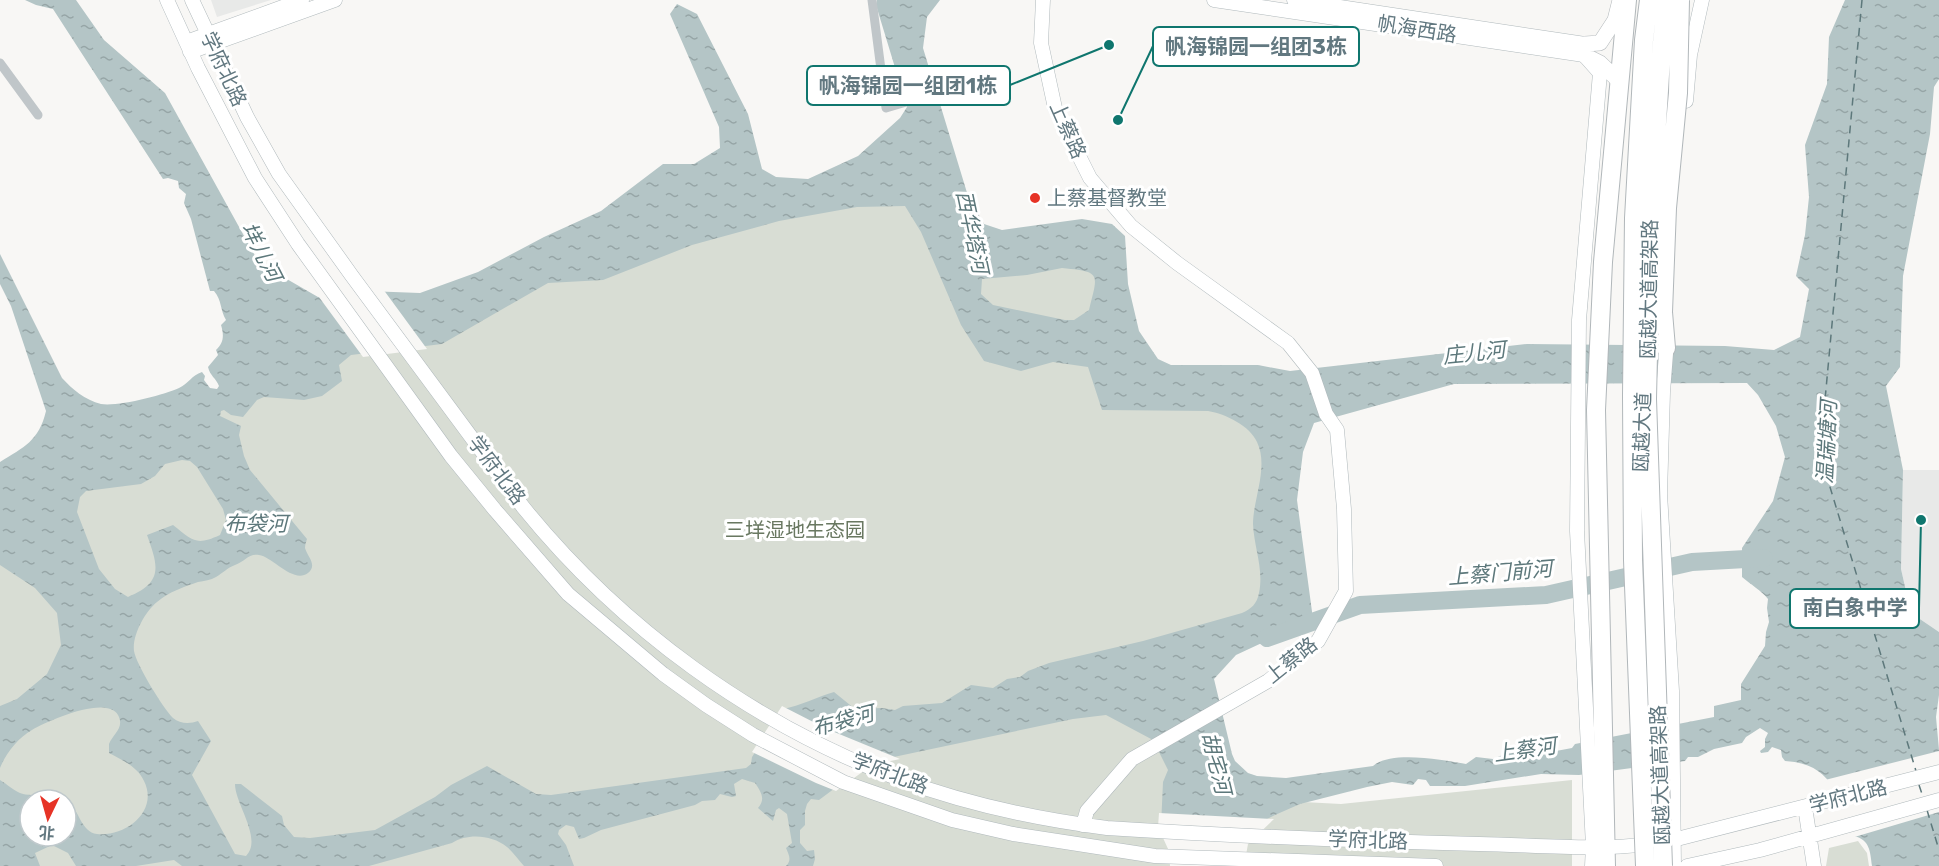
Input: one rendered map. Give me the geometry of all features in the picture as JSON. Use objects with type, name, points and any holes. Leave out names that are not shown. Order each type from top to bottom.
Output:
[{"type":"highway","points":[[1606,866],[1600,846],[1605,786],[1597,391],[1603,262],[1627,0]]},
{"type":"highway","name":"瓯越大道高架路","points":[[1646,866],[1633,560],[1632,395],[1634,219],[1644,40],[1649,0]]},
{"type":"highway","name":"瓯越大道高架路","points":[[1663,866],[1647,399],[1650,219],[1667,0]]},
{"type":"highway","points":[[1666,348],[1663,312],[1667,208],[1678,93],[1679,0]]},
{"type":"highway","name":"瓯越大道","points":[[1658,866],[1666,842],[1656,782],[1644,607],[1640,442],[1646,347],[1659,221],[1666,98],[1679,0]]},
{"type":"main road","name":"学府北路","points":[[167,0],[188,47],[255,178],[298,244],[452,456],[495,510],[568,594],[663,674],[753,735],[843,782],[952,820],[1013,834],[1155,856],[1436,866]]},
{"type":"main road","name":"学府北路","points":[[192,0],[247,117],[279,174],[352,276],[553,544],[632,619],[678,657],[762,713],[813,741],[900,779],[999,809],[1057,822],[1155,831],[1278,837],[1600,846],[1666,842],[1939,772]]},
{"type":"main road","points":[[210,39],[302,0]]},
{"type":"main road","points":[[188,47],[335,0]]},
{"type":"main road","name":"上蔡路","points":[[1043,0],[1041,43],[1054,108],[1090,178],[1131,226],[1288,343],[1312,373],[1326,414],[1337,430],[1344,509],[1346,591],[1318,641],[1268,681],[1132,759],[1087,811],[1083,825]]},
{"type":"main road","name":"帆海西路","points":[[1214,0],[1585,50]]},
{"type":"main road","name":"帆海西路","points":[[1294,0],[1585,50]]},
{"type":"main road","points":[[1585,50],[1600,43],[1615,20],[1620,0]]},
{"type":"main road","points":[[1674,866],[1666,842],[1672,691],[1660,494],[1663,392],[1673,268],[1675,210],[1689,66],[1702,0]]},
{"type":"main road","points":[[1585,50],[1619,81]]},
{"type":"main road","points":[[1585,50],[1600,73],[1579,320],[1578,391],[1577,531],[1600,846],[1592,866]]},
{"type":"main road","points":[[1659,221],[1673,268]]},
{"type":"main road","points":[[1687,866],[1760,850],[1939,800]]},
{"type":"main road","points":[[1805,807],[1814,866]]},
{"type":"street","points":[[872,0],[886,108],[943,91]]},
{"type":"street","points":[[0,63],[38,115]]},
{"type":"shaded area","points":[[211,0],[271,0],[217,17]]},
{"type":"shaded area","points":[[1903,470],[1939,470],[1939,632],[1911,613],[1901,569]]},
{"type":"green space","name":"三垟湿地生态园","points":[[896,164],[965,242],[1096,251],[1147,379],[1272,382],[1296,608],[1199,648],[1208,797],[1341,804],[1572,780],[1572,866],[0,866],[0,488],[593,233]]},
{"type":"green space","points":[[1858,841],[1867,853],[1869,866],[1826,866],[1829,848]]},
{"type":"water","points":[[25,0],[76,0],[104,40],[165,93],[259,263],[318,297],[367,291],[420,293],[478,272],[544,237],[601,211],[663,164],[694,164],[720,148],[719,127],[670,14],[677,4],[697,14],[748,114],[762,169],[776,177],[808,179],[858,156],[900,118],[907,107],[876,5],[877,0],[940,0],[927,17],[923,48],[968,196],[984,224],[1002,230],[1082,219],[1112,224],[1125,236],[1128,284],[1139,331],[1158,359],[1171,365],[1258,365],[1290,371],[1527,344],[1725,346],[1774,350],[1800,337],[1809,289],[1796,276],[1805,235],[1809,197],[1805,145],[1827,84],[1829,37],[1845,0],[1939,0],[1939,79],[1934,87],[1930,134],[1903,276],[1900,367],[1886,386],[1903,470],[1901,569],[1911,613],[1939,632],[1939,695],[1936,717],[1939,750],[1939,866],[1872,866],[1868,847],[1863,840],[1854,836],[1832,785],[1814,768],[1801,763],[1785,761],[1781,750],[1772,747],[1768,752],[1761,753],[1768,733],[1760,728],[1746,737],[1742,743],[1714,749],[1698,757],[1688,757],[1685,761],[1579,775],[1541,774],[1465,786],[1430,786],[1426,780],[1418,779],[1413,785],[1392,782],[1300,804],[1267,819],[1245,842],[1241,866],[1172,850],[1161,826],[1163,782],[1168,770],[1153,740],[1106,715],[1073,719],[870,762],[819,800],[811,799],[807,804],[805,825],[800,830],[800,843],[807,851],[814,850],[813,866],[786,866],[789,855],[786,848],[792,843],[787,814],[779,808],[776,810],[773,821],[758,808],[762,799],[761,792],[755,783],[742,779],[734,784],[736,796],[720,794],[715,800],[702,801],[695,805],[601,830],[584,838],[579,839],[574,827],[566,825],[559,830],[558,834],[566,845],[574,866],[524,866],[501,843],[487,838],[472,837],[369,866],[182,866],[174,860],[136,866],[76,866],[68,853],[58,848],[78,848],[78,815],[87,829],[97,834],[119,831],[137,820],[143,812],[147,802],[147,792],[138,772],[109,753],[109,744],[119,727],[120,720],[112,710],[102,708],[76,712],[32,730],[13,746],[0,768],[0,706],[17,699],[47,674],[61,645],[57,613],[35,588],[0,565],[0,462],[35,436],[46,411],[11,306],[0,284],[0,254],[62,378],[79,394],[101,404],[129,402],[163,394],[182,386],[202,372],[210,388],[217,389],[219,386],[208,367],[218,355],[216,350],[223,339],[221,325],[226,320],[217,294],[210,291],[191,219],[184,203],[186,194],[179,188],[178,181],[163,179],[53,9]],"holes":[[[905,206],[921,232],[961,325],[984,361],[1021,371],[1053,362],[1088,367],[1102,410],[1208,411],[1230,418],[1254,436],[1260,452],[1261,472],[1253,524],[1260,567],[1260,584],[1258,597],[1253,606],[1242,613],[1143,641],[1049,663],[1028,671],[1020,677],[1007,679],[993,688],[971,685],[942,703],[903,706],[895,710],[855,709],[834,692],[783,709],[752,757],[751,764],[746,768],[551,795],[536,794],[487,766],[375,830],[310,838],[294,837],[284,825],[282,816],[241,784],[235,784],[251,840],[246,856],[235,854],[192,775],[211,741],[198,721],[188,723],[173,718],[157,696],[134,651],[137,631],[152,606],[176,590],[214,578],[249,556],[265,557],[296,575],[302,575],[311,570],[311,560],[305,548],[307,539],[250,470],[239,435],[241,426],[220,416],[221,411],[243,417],[257,400],[264,397],[304,400],[322,396],[342,381],[339,365],[351,355],[442,344],[548,283],[603,280],[692,245],[779,221],[857,207]],[[1062,268],[1084,271],[1094,277],[1089,310],[1074,320],[993,305],[981,294],[982,279],[1027,275]],[[1747,383],[1758,395],[1776,426],[1785,457],[1773,501],[1742,548],[1742,577],[1768,599],[1769,622],[1765,646],[1741,684],[1741,700],[1714,706],[1714,717],[1575,744],[1572,748],[1556,751],[1547,748],[1505,754],[1493,759],[1476,757],[1466,764],[1418,757],[1392,758],[1373,766],[1286,778],[1257,776],[1248,773],[1235,761],[1232,754],[1214,679],[1236,655],[1313,619],[1297,500],[1303,452],[1314,423],[1454,384]],[[182,460],[190,461],[197,467],[223,509],[226,520],[220,535],[200,541],[190,538],[173,525],[147,535],[154,556],[153,579],[140,591],[128,597],[115,589],[99,569],[77,512],[80,497],[86,491],[141,484],[155,476],[165,464]]]},
{"type":"water","points":[[0,780],[18,792],[18,848],[46,848],[35,853],[40,866],[0,866]]},
{"type":"pier","points":[[367,288],[383,289],[427,349],[363,357],[316,293]]},
{"type":"pier","points":[[782,706],[827,729],[900,759],[872,765],[836,791],[816,783],[752,752]]},
{"type":"pier","points":[[1939,751],[1939,812],[1851,838],[1842,834],[1825,780]]},
{"type":"pier","points":[[1159,813],[1274,819],[1248,844],[1244,866],[1170,866],[1169,851],[1158,827]]},
{"type":"waterway","name":"上蔡门前河","points":[[1267,638],[1360,605],[1546,595],[1692,562],[1764,558]]},
{"type":"ferry route","points":[[1862,0],[1820,454],[1916,771]]},
{"type":"ferry route","points":[[1919,785],[1923,797]]},
{"type":"ferry route","points":[[1927,810],[1939,850]]},
{"type":"place","name":"帆海锦园一组团1栋","points":[[1109,45]]},
{"type":"place","name":"帆海锦园一组团3栋","points":[[1118,120]]},
{"type":"place","name":"上蔡基督教堂","points":[[1035,198]]},
{"type":"place","name":"南白象中学","points":[[1921,520]]},
{"type":"water label","name":"西华塔河","points":[[972,232]]},
{"type":"water label","name":"垟儿河","points":[[261,252]]},
{"type":"water label","name":"庄儿河","points":[[1474,353]]},
{"type":"water label","name":"温瑞塘河","points":[[1827,442]]},
{"type":"water label","name":"布袋河","points":[[256,524]]},
{"type":"water label","name":"布袋河","points":[[843,721]]},
{"type":"water label","name":"上蔡河","points":[[1525,750]]},
{"type":"water label","name":"胡宅河","points":[[1216,763]]}]
